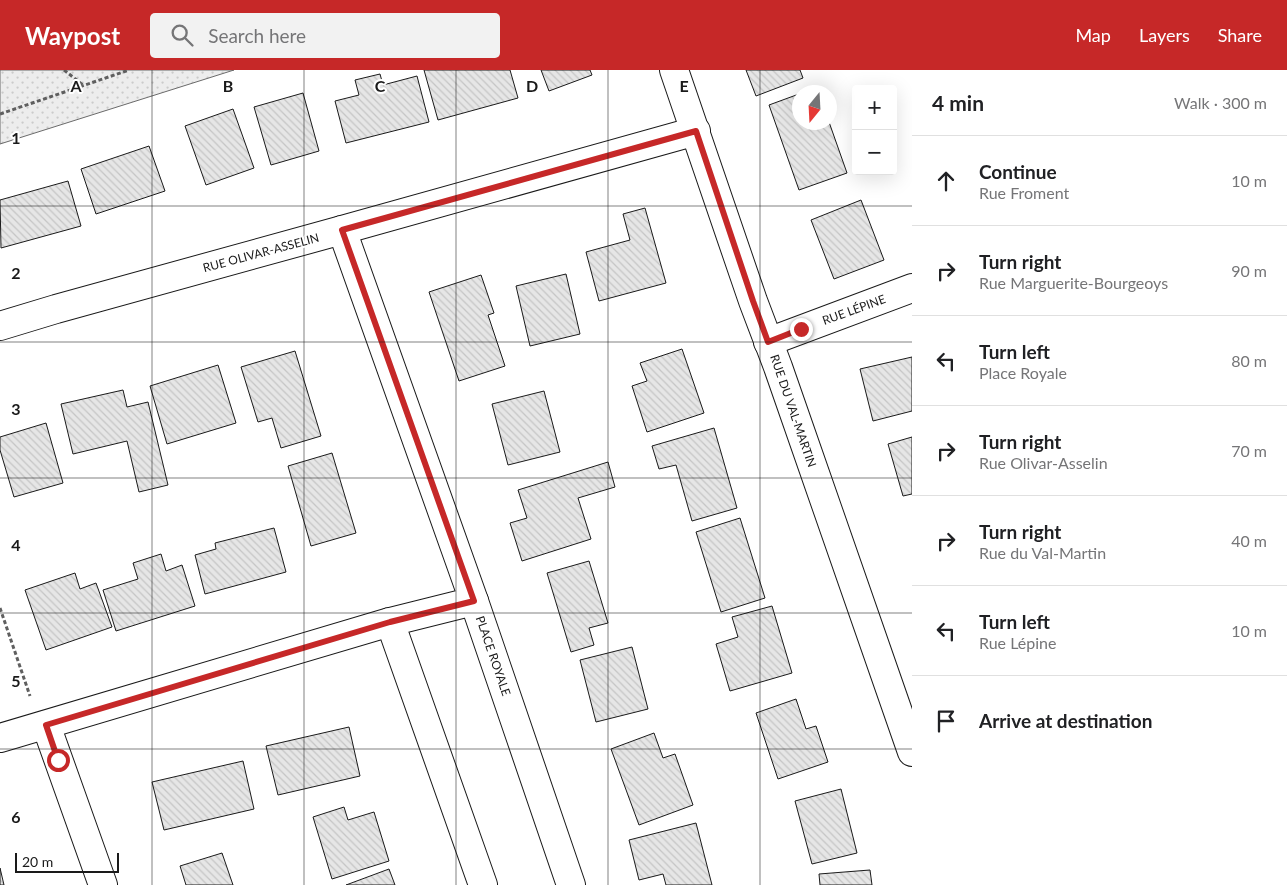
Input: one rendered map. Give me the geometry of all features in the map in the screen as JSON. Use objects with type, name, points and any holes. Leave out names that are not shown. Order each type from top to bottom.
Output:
[{"type":"street","name":"RUE DU VAL-MARTIN","points":[[674,70],[753,301],[912,752]]},
{"type":"street","name":"RUE OLIVAR-ASSELIN","points":[[0,326],[696,131]]},
{"type":"street","name":"PLACE ROYALE","points":[[342,230],[474,601],[571,885]]},
{"type":"street","name":"RUE LÉPINE","points":[[768,342],[912,288]]},
{"type":"street","points":[[0,738],[39,714],[474,601]]},
{"type":"street","points":[[390,622],[483,885]]},
{"type":"street","points":[[39,714],[103,885]]},
{"type":"path","points":[[64,70],[84,86]]},
{"type":"path","points":[[0,114],[129,70]]},
{"type":"path","points":[[0,608],[39,714]]},
{"type":"shaded area","points":[[0,70],[234,70],[0,144]]},
{"type":"building","points":[[424,70],[510,70],[518,98],[438,120]]},
{"type":"building","points":[[541,70],[590,70],[592,75],[549,91]]},
{"type":"building","points":[[746,70],[800,70],[803,78],[756,96]]},
{"type":"building","points":[[380,74],[383,85],[417,76],[429,122],[346,143],[335,101],[359,95],[355,80]]},
{"type":"building","points":[[303,93],[319,151],[271,165],[254,107]]},
{"type":"building","points":[[792,97],[792,130],[832,130],[847,173],[799,190],[769,105]]},
{"type":"building","points":[[233,109],[254,168],[206,185],[185,126]]},
{"type":"building","points":[[149,146],[165,191],[96,214],[81,169]]},
{"type":"building","points":[[68,181],[81,226],[1,248],[0,200]]},
{"type":"building","points":[[861,200],[884,260],[834,279],[811,220]]},
{"type":"building","points":[[645,208],[666,283],[599,301],[586,252],[630,240],[623,214]]},
{"type":"building","points":[[566,274],[580,334],[530,346],[516,286]]},
{"type":"building","points":[[481,275],[494,313],[488,315],[505,366],[459,381],[429,292]]},
{"type":"building","points":[[682,349],[704,413],[647,432],[632,386],[647,381],[640,363]]},
{"type":"building","points":[[295,351],[321,436],[281,448],[272,418],[258,422],[241,367]]},
{"type":"building","points":[[912,357],[912,411],[873,421],[860,369]]},
{"type":"building","points":[[218,365],[236,423],[167,444],[150,386]]},
{"type":"building","points":[[123,390],[127,407],[148,402],[168,485],[139,492],[127,441],[73,454],[61,404]]},
{"type":"building","points":[[544,391],[560,452],[508,465],[492,404]]},
{"type":"building","points":[[46,423],[63,483],[14,497],[0,450],[0,437]]},
{"type":"building","points":[[714,428],[737,508],[692,521],[676,465],[659,469],[652,446]]},
{"type":"building","points":[[912,437],[912,494],[903,496],[888,444]]},
{"type":"building","points":[[332,453],[356,533],[311,546],[288,466]]},
{"type":"building","points":[[608,462],[615,487],[578,498],[591,539],[522,561],[510,523],[527,518],[518,490]]},
{"type":"building","points":[[740,518],[765,598],[721,612],[696,532]]},
{"type":"building","points":[[274,528],[286,572],[205,594],[195,555],[216,549],[215,543]]},
{"type":"building","points":[[161,554],[166,571],[182,565],[195,606],[116,631],[103,590],[138,579],[133,563]]},
{"type":"building","points":[[589,561],[608,623],[589,628],[594,645],[571,652],[547,573]]},
{"type":"building","points":[[75,573],[80,589],[96,583],[112,627],[46,650],[25,590]]},
{"type":"building","points":[[772,606],[792,673],[730,691],[716,644],[738,637],[732,617]]},
{"type":"building","points":[[632,647],[648,709],[596,722],[580,660]]},
{"type":"building","points":[[796,699],[806,729],[816,726],[828,762],[778,779],[756,713]]},
{"type":"building","points":[[349,727],[360,776],[278,795],[266,746]]},
{"type":"building","points":[[654,733],[663,758],[675,754],[693,805],[639,825],[611,749]]},
{"type":"building","points":[[243,761],[254,809],[164,830],[152,782]]},
{"type":"building","points":[[841,789],[857,853],[812,864],[795,801]]},
{"type":"building","points":[[344,807],[348,820],[374,812],[389,861],[332,879],[313,817]]},
{"type":"building","points":[[696,823],[712,885],[666,885],[663,874],[639,880],[629,840]]},
{"type":"building","points":[[222,853],[233,885],[186,885],[180,866]]},
{"type":"building","points":[[0,868],[4,885],[0,885]]},
{"type":"building","points":[[389,869],[395,885],[346,885]]},
{"type":"building","points":[[870,870],[872,885],[820,885],[819,874]]},
{"type":"route","points":[[58,760],[46,725],[390,622],[474,601],[342,230],[696,131],[768,342],[801,329]]}]
